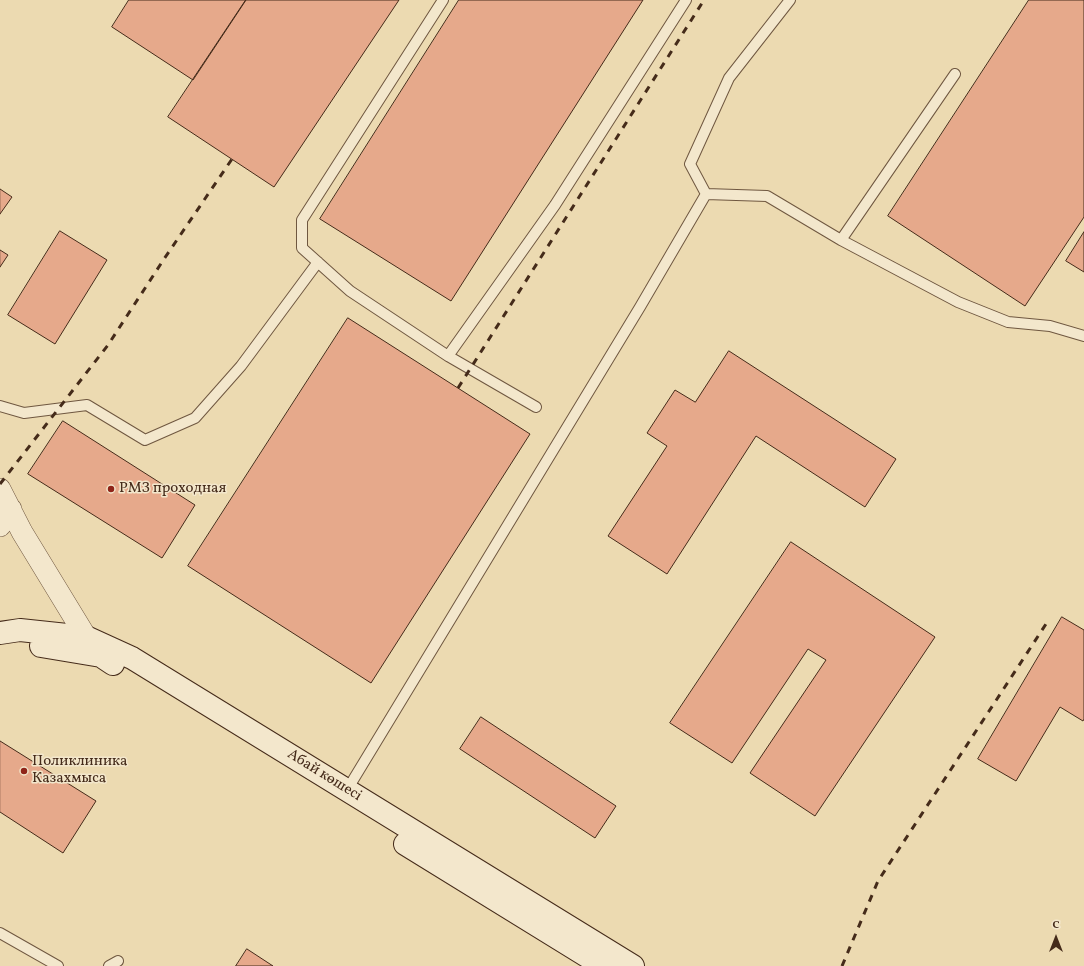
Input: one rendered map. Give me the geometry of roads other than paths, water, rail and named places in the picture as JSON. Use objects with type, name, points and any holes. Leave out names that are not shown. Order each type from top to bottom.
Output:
[{"type":"street","points":[[0,489],[5,517],[22,532],[86,637]]},
{"type":"street","name":"Абай көшесі","points":[[0,633],[20,630],[86,637],[132,658],[633,966]]},
{"type":"street","name":"Абай көшесі","points":[[0,648],[25,644],[101,656],[603,966]]},
{"type":"lane","points":[[443,0],[302,220],[302,248],[350,291],[448,356],[536,407]]},
{"type":"lane","points":[[448,356],[555,205],[686,0]]},
{"type":"lane","points":[[706,194],[690,164],[729,78],[790,0]]},
{"type":"lane","points":[[841,240],[955,74]]},
{"type":"lane","points":[[706,194],[767,196],[841,240],[958,302],[1008,322],[1050,326],[1084,336]]},
{"type":"lane","points":[[347,790],[640,307],[706,194]]},
{"type":"lane","points":[[0,406],[24,413],[87,405],[145,440],[195,418],[241,366],[318,262]]},
{"type":"lane","points":[[0,933],[58,966]]},
{"type":"railway","points":[[458,388],[704,0]]},
{"type":"railway","points":[[0,484],[108,345],[232,159]]},
{"type":"railway","points":[[842,966],[878,881],[1046,624]]},
{"type":"place","name":"РМЗ проходная","points":[[111,489]]},
{"type":"place","name":"Поликлиника Казахмыса","points":[[24,771]]}]
